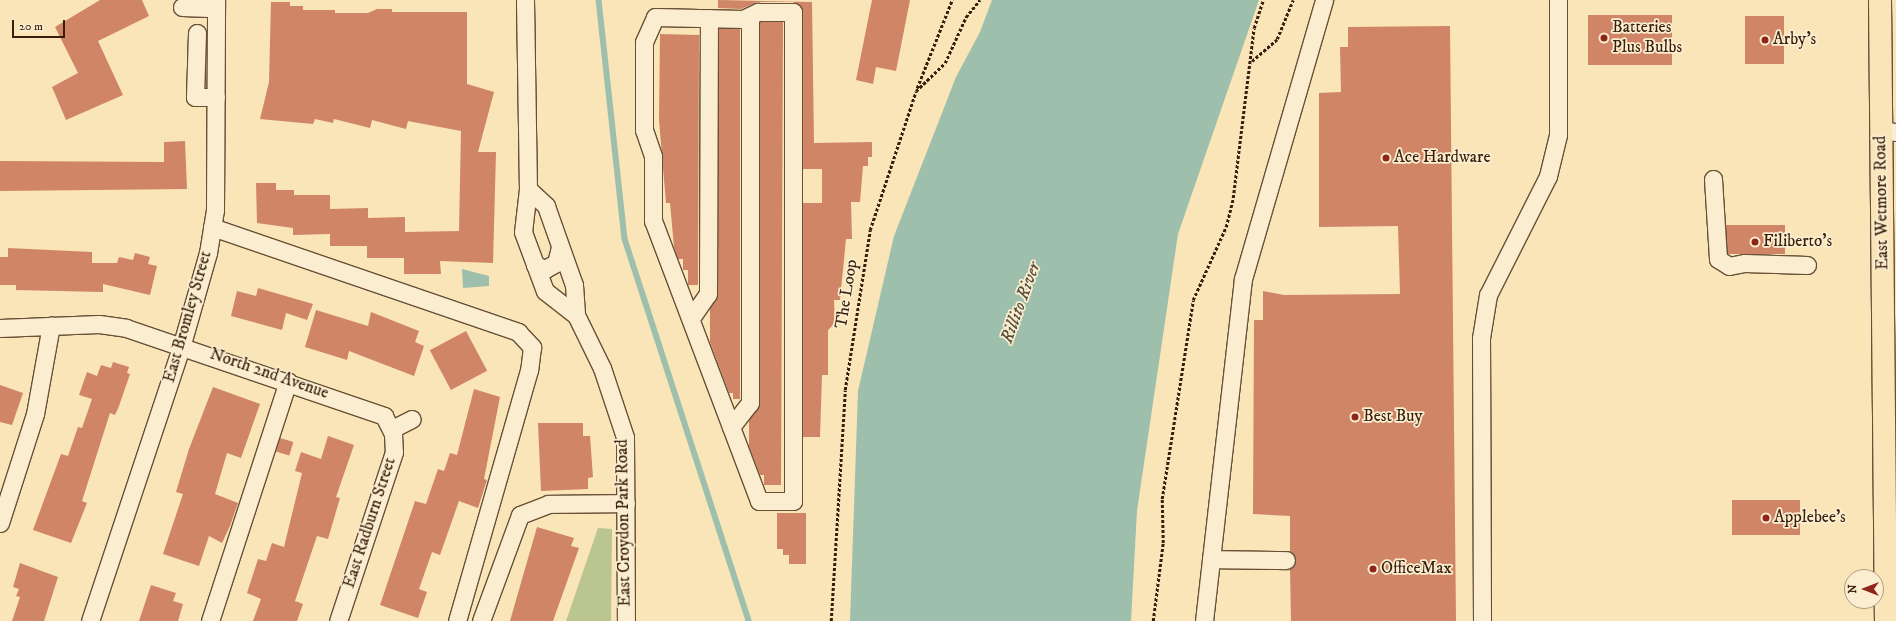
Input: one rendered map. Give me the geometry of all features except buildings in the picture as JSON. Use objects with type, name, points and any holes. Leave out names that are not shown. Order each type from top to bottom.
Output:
[{"type":"main road","points":[[1865,0],[1880,23]]},
{"type":"main road","name":"East Wetmore Road","points":[[1880,0],[1880,23],[1888,131],[1890,616]]},
{"type":"street","name":"East Croydon Park Road","points":[[525,0],[528,189],[523,232],[545,291],[576,315]]},
{"type":"street","points":[[1204,621],[1243,279],[1324,0]]},
{"type":"street","points":[[1482,621],[1481,338],[1488,295],[1548,176],[1558,135],[1558,0]]},
{"type":"street","points":[[182,7],[216,4]]},
{"type":"street","name":"East Bromley Street","points":[[90,621],[200,289],[212,227],[216,97],[216,4]]},
{"type":"street","points":[[758,12],[793,12],[793,501],[759,501],[653,221],[653,156],[644,130],[644,42],[655,17],[709,18],[743,19],[758,12]]},
{"type":"street","points":[[731,427],[750,403],[750,16]]},
{"type":"street","points":[[691,318],[708,294],[709,18]]},
{"type":"street","points":[[197,33],[195,97],[216,97]]},
{"type":"street","points":[[1713,179],[1718,260],[1728,266],[1745,263],[1807,265]]},
{"type":"street","name":"East Croydon Park Road","points":[[528,189],[546,206],[574,285],[576,315],[602,368],[624,437],[626,503],[626,621]]},
{"type":"street","points":[[212,227],[518,332],[532,347],[496,490],[457,621]]},
{"type":"street","points":[[536,265],[545,269],[556,263],[560,247]]},
{"type":"street","name":"North 2nd Avenue","points":[[0,328],[99,324],[182,344],[374,411],[391,427]]},
{"type":"street","points":[[0,522],[35,414],[51,325]]},
{"type":"street","points":[[210,621],[288,380]]},
{"type":"street","points":[[391,427],[412,419]]},
{"type":"street","name":"East Radburn Street","points":[[338,621],[394,452],[391,427]]},
{"type":"street","points":[[481,621],[520,515],[548,504],[626,503]]},
{"type":"street","points":[[1211,559],[1286,560]]},
{"type":"path","points":[[916,91],[952,0]]},
{"type":"path","name":"The Loop","points":[[831,621],[838,460],[858,293],[870,230],[916,91],[945,63],[966,17],[980,0]]},
{"type":"path","points":[[1153,621],[1163,543],[1162,499],[1193,300],[1226,226],[1233,198],[1252,61],[1254,28],[1263,0]]},
{"type":"path","points":[[1252,61],[1277,39],[1293,0]]},
{"type":"green space","points":[[598,528],[612,529],[611,621],[566,621]]},
{"type":"water","name":"Rillito River","points":[[992,0],[1259,0],[1178,234],[1137,511],[1131,621],[850,621],[858,391],[894,236],[956,77],[980,32]]},
{"type":"water","points":[[462,269],[489,276],[489,286],[463,288]]},
{"type":"waterway","points":[[599,0],[625,239],[749,621]]},
{"type":"place","name":"Batteries Plus Bulbs","points":[[1604,38]]},
{"type":"place","name":"Arby's","points":[[1765,40]]},
{"type":"place","name":"Ace Hardware","points":[[1386,158]]},
{"type":"place","name":"Filiberto's","points":[[1755,242]]},
{"type":"place","name":"Best Buy","points":[[1355,417]]},
{"type":"place","name":"Applebee's","points":[[1766,518]]},
{"type":"place","name":"OfficeMax","points":[[1373,569]]}]
